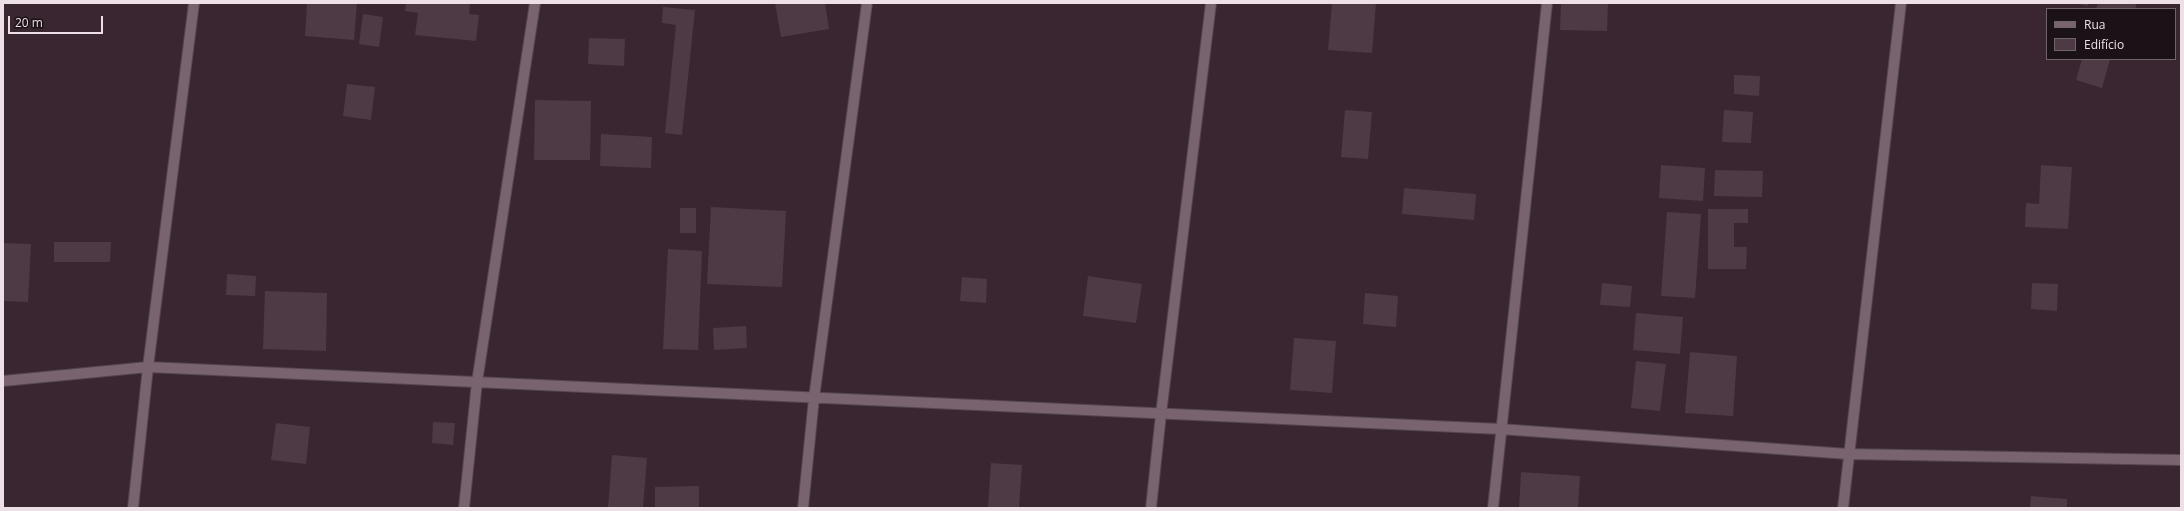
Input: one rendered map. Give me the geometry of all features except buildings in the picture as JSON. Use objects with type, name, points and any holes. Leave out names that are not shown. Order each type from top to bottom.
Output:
[{"type":"street","points":[[133,508],[148,368],[194,3]]},
{"type":"street","points":[[464,508],[477,382],[535,3]]},
{"type":"street","points":[[803,508],[814,398],[867,3]]},
{"type":"street","points":[[1151,508],[1211,3]]},
{"type":"street","points":[[1493,508],[1500,429],[1547,3]]},
{"type":"street","points":[[1844,508],[1848,454],[1901,3]]},
{"type":"street","points":[[3,381],[148,368],[1500,429],[1848,454],[2181,460]]}]
